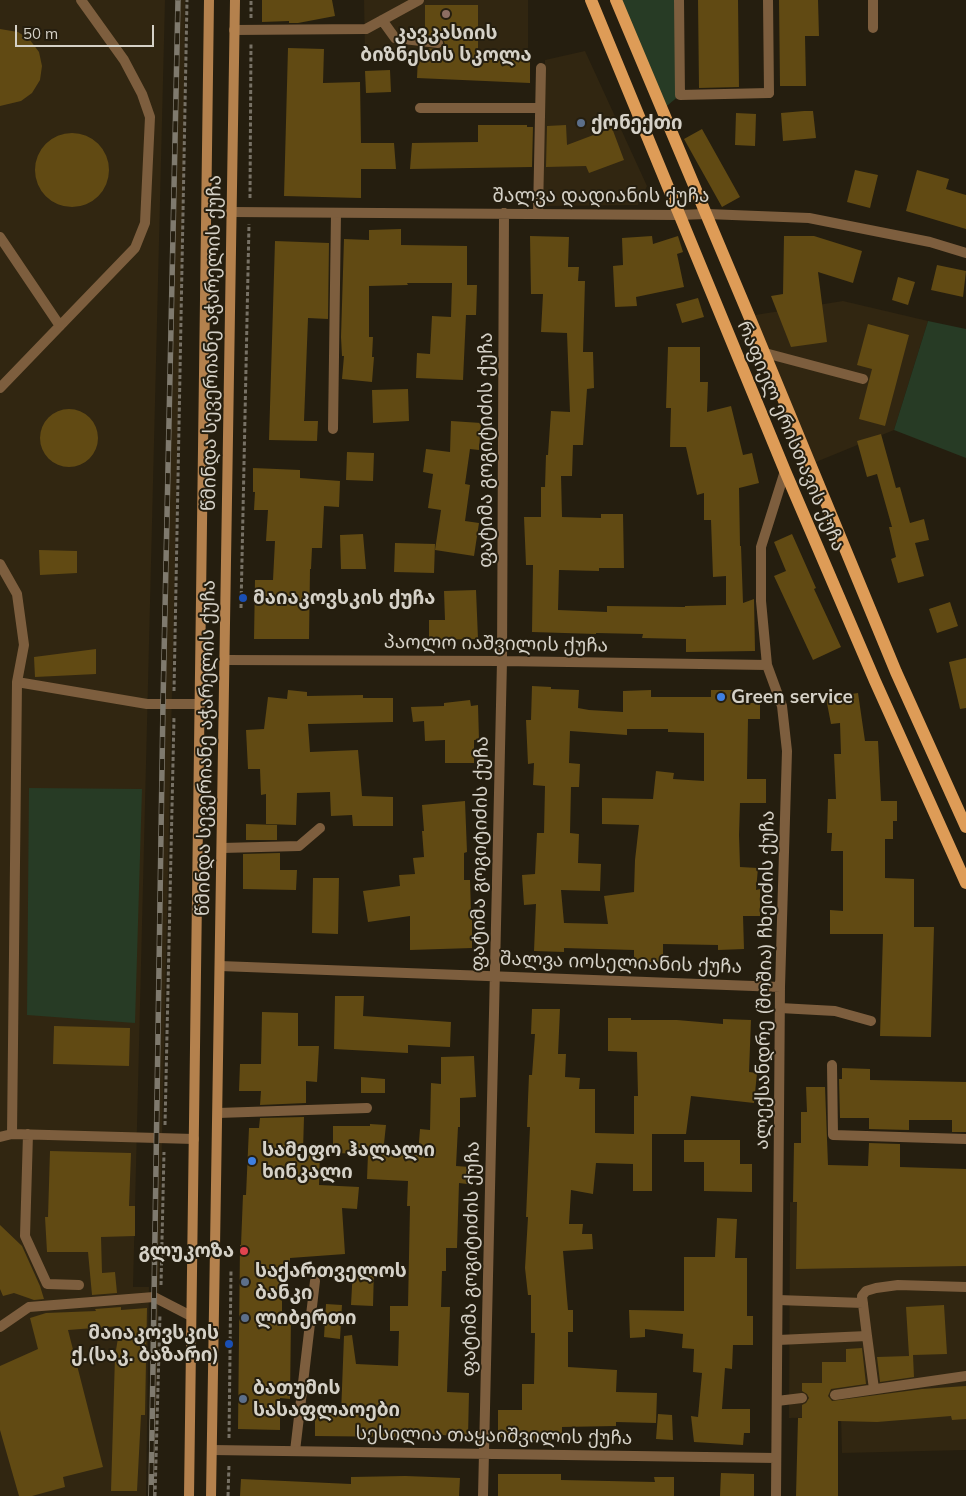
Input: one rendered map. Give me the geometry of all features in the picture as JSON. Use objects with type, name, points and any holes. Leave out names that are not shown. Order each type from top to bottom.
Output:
[{"type":"main road","name":"წმინდა სევერიანე აჭარელის ქუჩა","points":[[189,1496],[209,0]]},
{"type":"main road","name":"წმინდა სევერიანე აჭარელის ქუჩა","points":[[212,1496],[235,0]]},
{"type":"main road","name":"რაფიელ ერისთავის ქუჩა","points":[[591,0],[785,471],[875,681],[966,882]]},
{"type":"main road","name":"რაფიელ ერისთავის ქუჩა","points":[[616,0],[765,353],[896,672],[966,827]]},
{"type":"street","points":[[0,388],[135,248],[145,223],[150,117],[142,94],[124,60],[81,0]]},
{"type":"street","points":[[234,30],[251,28],[366,28],[420,0]]},
{"type":"street","points":[[679,0],[680,95],[769,93],[768,0]]},
{"type":"street","points":[[873,0],[873,28]]},
{"type":"street","points":[[382,20],[395,38],[438,43]]},
{"type":"street","points":[[538,214],[541,68]]},
{"type":"street","points":[[420,108],[540,108]]},
{"type":"street","name":"შალვა დადიანის ქუჩა","points":[[231,212],[707,214],[809,218],[930,242],[966,253]]},
{"type":"street","points":[[333,429],[336,213]]},
{"type":"street","name":"ფატიმა გოგიტიძის ქუჩა","points":[[482,1496],[502,661],[504,213]]},
{"type":"street","points":[[0,237],[60,326]]},
{"type":"street","points":[[765,353],[863,379]]},
{"type":"street","name":"ალექსანდრე (შოშია) ჩხეიძის ქუჩა","points":[[776,1496],[780,987],[787,751],[782,706],[768,666],[761,601],[760,547],[785,471]]},
{"type":"street","points":[[0,564],[16,594],[24,645],[17,682],[12,1134]]},
{"type":"street","name":"პაოლო იაშვილის ქუჩა","points":[[225,660],[502,661],[768,666]]},
{"type":"street","points":[[17,682],[147,704],[200,704]]},
{"type":"street","points":[[222,848],[299,846],[320,828]]},
{"type":"street","name":"შალვა იოსელიანის ქუჩა","points":[[220,966],[780,987]]},
{"type":"street","points":[[780,1008],[835,1011],[871,1021]]},
{"type":"street","points":[[832,1065],[833,1135],[966,1139]]},
{"type":"street","points":[[218,1113],[367,1108]]},
{"type":"street","points":[[0,1137],[12,1134],[28,1134],[194,1140]]},
{"type":"street","points":[[28,1134],[25,1236],[47,1284],[79,1285]]},
{"type":"street","points":[[295,1450],[315,1281]]},
{"type":"street","points":[[874,1389],[862,1296],[866,1291],[898,1285],[966,1287]]},
{"type":"street","points":[[0,1327],[28,1307],[154,1297],[191,1316]]},
{"type":"street","points":[[778,1300],[863,1303]]},
{"type":"street","points":[[778,1340],[868,1336]]},
{"type":"street","points":[[835,1395],[966,1376]]},
{"type":"street","points":[[777,1401],[802,1398]]},
{"type":"street","name":"სესილია თაყაიშვილის ქუჩა","points":[[212,1450],[776,1458]]},
{"type":"path","points":[[156,1496],[174,703],[187,0]]},
{"type":"path","points":[[241,611],[250,212],[251,0]]},
{"type":"path","points":[[228,1496],[231,1269]]},
{"type":"shaded area","points":[[0,0],[165,0],[133,1287],[149,1287],[146,1496],[0,1496]]},
{"type":"shaded area","points":[[176,0],[185,0],[183,198],[154,1496],[148,1496]]},
{"type":"shaded area","name":"კავკასიის ბიზნესის სკოლა","points":[[364,0],[528,0],[528,57],[365,54]]},
{"type":"shaded area","name":"ქონექთი","points":[[585,51],[647,186],[638,205],[543,206],[545,60]]},
{"type":"shaded area","points":[[843,301],[928,321],[894,430],[811,464],[749,316]]},
{"type":"shaded area","points":[[790,1202],[966,1207],[966,1450],[842,1453],[841,1417],[789,1418]]},
{"type":"green space","points":[[616,0],[679,0],[680,95],[662,110]]},
{"type":"green space","points":[[928,321],[966,329],[966,458],[894,430]]},
{"type":"green space","points":[[29,788],[142,789],[135,1023],[27,1015]]},
{"type":"building","points":[[262,0],[332,0],[335,16],[298,23],[289,23],[289,21],[262,22]]},
{"type":"building","points":[[698,0],[738,0],[739,87],[699,88]]},
{"type":"building","points":[[779,0],[818,0],[819,36],[805,36],[806,86],[780,86]]},
{"type":"building","points":[[425,5],[478,5],[478,57],[530,58],[530,83],[417,78],[418,56],[425,56],[425,48],[440,49],[445,44],[442,37],[425,35]]},
{"type":"building","points":[[0,29],[18,32],[30,40],[39,52],[42,66],[40,80],[32,93],[21,101],[0,106]]},
{"type":"building","points":[[288,48],[324,49],[323,83],[360,82],[361,143],[394,143],[396,169],[361,169],[361,198],[284,196]]},
{"type":"building","points":[[390,70],[391,92],[366,93],[365,71]]},
{"type":"building","points":[[813,111],[816,138],[783,141],[781,113]]},
{"type":"building","points":[[736,113],[756,114],[755,146],[735,145]]},
{"type":"building","points":[[478,125],[527,125],[527,127],[533,127],[532,167],[410,169],[412,143],[478,142]]},
{"type":"building","points":[[566,125],[567,145],[612,128],[624,160],[589,173],[586,166],[546,167],[547,126]]},
{"type":"building","points":[[702,129],[740,197],[722,207],[684,139]]},
{"type":"building","points":[[72,133],[86,136],[98,144],[106,156],[109,170],[106,184],[98,196],[86,204],[72,207],[58,204],[46,196],[38,184],[35,170],[38,156],[46,144],[58,136]]},
{"type":"building","points":[[855,170],[878,175],[870,208],[847,202]]},
{"type":"building","points":[[917,170],[949,179],[946,189],[966,195],[966,229],[906,211]]},
{"type":"building","points":[[401,229],[401,245],[467,246],[467,285],[477,285],[476,315],[466,315],[463,380],[416,378],[417,353],[430,354],[432,316],[451,317],[452,283],[407,283],[408,285],[369,286],[369,337],[373,337],[372,357],[374,357],[372,382],[342,379],[344,356],[342,356],[341,337],[344,239],[369,240],[369,230]]},
{"type":"building","points":[[530,236],[569,237],[568,267],[579,267],[578,281],[585,281],[583,352],[593,352],[594,388],[587,389],[583,445],[573,445],[572,476],[561,476],[562,517],[601,518],[601,514],[623,514],[624,568],[599,568],[599,571],[559,570],[558,610],[607,612],[607,606],[685,607],[726,605],[726,576],[713,577],[711,520],[704,520],[704,493],[697,495],[686,447],[670,447],[671,408],[666,408],[668,347],[700,347],[700,382],[708,382],[707,412],[731,406],[743,455],[752,453],[759,483],[739,488],[743,603],[754,599],[755,651],[686,652],[686,639],[642,638],[643,634],[532,632],[533,565],[526,565],[524,517],[541,517],[541,487],[545,487],[546,455],[548,455],[551,411],[570,412],[567,333],[541,332],[543,294],[531,294]]},
{"type":"building","points":[[652,236],[653,244],[678,236],[683,252],[677,254],[684,287],[636,297],[637,306],[615,307],[613,266],[623,265],[622,238]]},
{"type":"building","points":[[784,236],[814,236],[862,251],[853,283],[818,272],[827,342],[791,347],[771,296],[783,294]]},
{"type":"building","points":[[275,241],[329,243],[328,319],[308,318],[304,421],[318,421],[317,441],[269,440]]},
{"type":"building","points":[[937,265],[966,271],[963,297],[931,290]]},
{"type":"building","points":[[898,277],[915,282],[908,305],[892,300]]},
{"type":"building","points":[[698,298],[704,317],[682,323],[676,304]]},
{"type":"building","points":[[868,324],[909,335],[885,426],[859,419],[872,369],[857,365]]},
{"type":"building","points":[[408,389],[409,421],[373,423],[372,390]]},
{"type":"building","points":[[63,409],[75,409],[90,417],[98,432],[98,444],[90,459],[75,467],[63,467],[48,459],[40,444],[40,432],[48,417]]},
{"type":"building","points":[[451,421],[481,423],[479,450],[470,449],[465,484],[470,485],[465,521],[479,523],[474,556],[435,550],[441,510],[428,508],[433,474],[423,472],[426,449],[450,452]]},
{"type":"building","points":[[881,434],[896,488],[900,487],[910,523],[924,519],[929,540],[915,543],[924,576],[898,583],[891,559],[896,557],[889,527],[892,527],[877,474],[867,477],[857,441]]},
{"type":"building","points":[[347,452],[374,453],[373,481],[346,480]]},
{"type":"building","points":[[253,468],[300,470],[300,478],[340,481],[339,507],[324,506],[322,548],[312,548],[309,639],[254,639],[255,580],[273,580],[275,541],[266,541],[268,510],[254,510]]},
{"type":"building","points":[[363,534],[366,569],[341,569],[340,535]]},
{"type":"building","points":[[792,534],[816,588],[814,589],[841,647],[813,660],[774,576],[786,571],[774,542]]},
{"type":"building","points":[[395,543],[435,544],[434,573],[394,572]]},
{"type":"building","points":[[39,550],[77,551],[77,573],[40,575]]},
{"type":"building","points":[[476,590],[478,639],[429,640],[429,620],[445,620],[444,591]]},
{"type":"building","points":[[950,602],[958,626],[937,633],[929,609]]},
{"type":"building","points":[[96,649],[96,674],[35,677],[34,657]]},
{"type":"building","points":[[966,658],[966,708],[960,709],[949,662]]},
{"type":"building","points":[[532,686],[579,690],[578,708],[589,710],[623,712],[623,691],[651,690],[651,697],[711,697],[711,690],[746,690],[745,703],[760,703],[760,719],[748,719],[747,779],[766,779],[766,803],[740,803],[739,835],[740,867],[758,868],[756,890],[760,889],[760,916],[743,916],[744,949],[718,950],[718,945],[663,944],[663,962],[634,962],[634,950],[564,948],[564,952],[534,951],[536,904],[524,905],[522,875],[535,874],[537,833],[544,833],[545,786],[533,785],[534,763],[528,764],[526,720],[531,720]],"holes":[[[627,729],[668,729],[668,732],[704,733],[704,781],[673,779],[674,773],[656,771],[653,799],[602,798],[602,824],[639,825],[634,892],[604,896],[608,924],[564,923],[561,890],[600,891],[601,864],[578,863],[579,834],[570,833],[571,787],[579,787],[580,764],[569,763],[570,731],[627,735]]]},
{"type":"building","points":[[288,690],[307,692],[307,696],[363,695],[363,698],[393,698],[393,722],[308,724],[310,752],[358,750],[362,796],[393,797],[393,826],[353,826],[352,815],[331,816],[330,792],[297,793],[296,825],[266,824],[266,794],[261,795],[260,769],[248,769],[246,730],[264,729],[268,697],[287,699]]},
{"type":"building","points":[[858,693],[865,741],[878,741],[881,801],[897,801],[897,821],[893,821],[893,839],[885,839],[885,878],[914,879],[914,927],[934,927],[931,1037],[880,1036],[883,934],[830,934],[830,910],[843,911],[843,851],[831,851],[832,833],[827,833],[828,799],[836,799],[834,754],[841,754],[840,723],[831,724],[826,698]]},
{"type":"building","points":[[470,700],[471,706],[478,705],[479,740],[474,740],[474,763],[445,763],[445,740],[425,741],[424,721],[413,722],[411,707],[444,706],[444,703]]},
{"type":"building","points":[[465,801],[467,852],[464,853],[464,880],[470,880],[472,948],[410,950],[410,916],[368,922],[363,891],[400,886],[399,875],[415,874],[413,858],[424,857],[422,805]]},
{"type":"building","points":[[246,824],[277,825],[277,840],[246,840]]},
{"type":"building","points":[[280,853],[280,870],[297,870],[296,890],[243,889],[243,854]]},
{"type":"building","points":[[313,878],[339,878],[338,934],[312,933]]},
{"type":"building","points":[[335,996],[364,996],[363,1016],[451,1022],[450,1047],[408,1045],[408,1053],[334,1049]]},
{"type":"building","points":[[532,1009],[560,1009],[558,1054],[566,1054],[565,1077],[580,1078],[579,1089],[595,1089],[595,1133],[634,1134],[634,1096],[638,1096],[637,1052],[608,1051],[608,1018],[677,1020],[723,1024],[723,1019],[751,1020],[749,1072],[757,1073],[754,1103],[691,1096],[686,1134],[652,1134],[652,1191],[633,1191],[633,1164],[596,1163],[593,1194],[571,1190],[569,1224],[583,1224],[582,1234],[592,1234],[593,1249],[563,1251],[568,1310],[573,1310],[573,1332],[568,1332],[568,1367],[617,1370],[616,1392],[657,1393],[656,1423],[616,1422],[616,1426],[562,1427],[562,1441],[512,1441],[512,1437],[498,1437],[498,1410],[522,1410],[522,1384],[534,1384],[535,1333],[531,1333],[531,1295],[528,1295],[525,1268],[530,1127],[527,1127],[529,1075],[532,1075],[535,1034],[531,1034]]},
{"type":"building","points":[[262,1012],[298,1013],[298,1046],[319,1046],[317,1082],[306,1081],[306,1103],[260,1105],[261,1091],[239,1091],[240,1064],[261,1064]]},
{"type":"building","points":[[54,1026],[130,1028],[129,1066],[53,1064]]},
{"type":"building","points":[[474,1056],[476,1097],[460,1098],[460,1127],[458,1127],[456,1166],[470,1167],[467,1184],[459,1183],[457,1248],[446,1248],[446,1271],[442,1271],[441,1307],[450,1307],[447,1392],[469,1393],[468,1437],[404,1432],[404,1437],[315,1436],[315,1413],[341,1414],[344,1336],[352,1335],[356,1364],[398,1366],[399,1331],[390,1331],[390,1306],[408,1306],[410,1206],[407,1206],[408,1181],[367,1179],[368,1154],[333,1153],[333,1126],[386,1125],[383,1153],[418,1155],[420,1129],[430,1130],[431,1083],[441,1084],[441,1057]]},
{"type":"building","points":[[842,1068],[870,1069],[870,1080],[966,1082],[966,1132],[952,1132],[952,1120],[909,1120],[909,1130],[869,1129],[869,1118],[840,1118],[839,1079],[842,1079]]},
{"type":"building","points":[[361,1077],[385,1079],[385,1093],[361,1093]]},
{"type":"building","points":[[806,1087],[825,1087],[828,1165],[868,1166],[869,1143],[900,1144],[900,1167],[966,1169],[966,1266],[796,1269],[797,1202],[793,1202],[794,1143],[801,1143],[801,1112],[807,1112]]},
{"type":"building","points":[[304,1117],[303,1151],[320,1152],[319,1185],[359,1187],[357,1209],[342,1208],[345,1254],[290,1258],[290,1279],[282,1279],[282,1316],[291,1316],[290,1399],[280,1398],[280,1430],[238,1429],[240,1245],[243,1195],[246,1195],[249,1128],[259,1128],[260,1118]]},
{"type":"building","points":[[684,1140],[740,1140],[740,1164],[752,1164],[752,1192],[704,1191],[704,1162],[684,1162]]},
{"type":"building","points":[[50,1151],[131,1153],[129,1206],[135,1206],[135,1236],[101,1237],[102,1273],[115,1272],[117,1293],[92,1295],[88,1252],[47,1252],[45,1217],[48,1217]]},
{"type":"building","points":[[717,1218],[737,1219],[735,1258],[747,1258],[747,1316],[753,1316],[753,1345],[733,1345],[732,1369],[725,1368],[722,1409],[750,1409],[750,1433],[744,1433],[743,1445],[694,1442],[691,1416],[698,1417],[702,1373],[693,1372],[694,1349],[682,1348],[683,1334],[645,1329],[645,1337],[630,1338],[629,1310],[684,1311],[684,1257],[715,1257]]},
{"type":"building","points":[[0,1225],[22,1246],[44,1299],[34,1300],[14,1293],[3,1296],[0,1289]]},
{"type":"building","points":[[353,1268],[374,1269],[373,1306],[351,1305]]},
{"type":"building","points":[[326,1304],[342,1305],[340,1339],[324,1337]]},
{"type":"building","points":[[944,1305],[947,1354],[913,1355],[914,1377],[880,1382],[877,1357],[909,1356],[906,1307]]},
{"type":"building","points":[[121,1307],[121,1310],[147,1308],[145,1415],[141,1415],[137,1491],[111,1491],[115,1356],[120,1326],[68,1330],[103,1467],[63,1477],[65,1487],[32,1496],[19,1496],[0,1430],[0,1366],[38,1349],[30,1318],[46,1313],[96,1311],[95,1309]]},
{"type":"building","points":[[862,1348],[866,1384],[831,1389],[828,1396],[832,1401],[922,1389],[966,1386],[966,1419],[952,1420],[951,1416],[877,1422],[838,1421],[838,1496],[796,1496],[798,1418],[802,1418],[802,1405],[809,1398],[802,1391],[802,1383],[822,1383],[822,1362],[846,1362],[846,1349]]},
{"type":"building","points":[[658,1414],[672,1415],[673,1440],[656,1439]]},
{"type":"building","points":[[721,1473],[754,1474],[754,1496],[720,1496]]},
{"type":"building","points":[[498,1474],[561,1474],[561,1480],[655,1482],[654,1477],[674,1477],[674,1496],[498,1496]]},
{"type":"building","points":[[351,1477],[460,1478],[459,1496],[240,1496],[241,1479],[351,1484]]},
{"type":"railway","points":[[151,1496],[163,703],[178,0]]},
{"type":"place","name":"კავკასიის ბიზნესის სკოლა","points":[[446,14]]},
{"type":"place","name":"ქონექთი","points":[[581,123]]},
{"type":"place","name":"მაიაკოვსკის ქუჩა","points":[[243,598]]},
{"type":"place","name":"Green service","points":[[721,697]]},
{"type":"place","name":"სამეფო ჰალალი ხინკალი","points":[[252,1161]]},
{"type":"place","name":"გლუკოზა","points":[[244,1251]]},
{"type":"place","name":"საქართველოს ბანკი","points":[[245,1282]]},
{"type":"place","name":"ლიბერთი","points":[[245,1318]]},
{"type":"place","name":"მაიაკოვსკის ქ.(საკ. ბაზარი)","points":[[229,1344]]},
{"type":"place","name":"ბათუმის სასაფლაოები","points":[[243,1399]]}]
